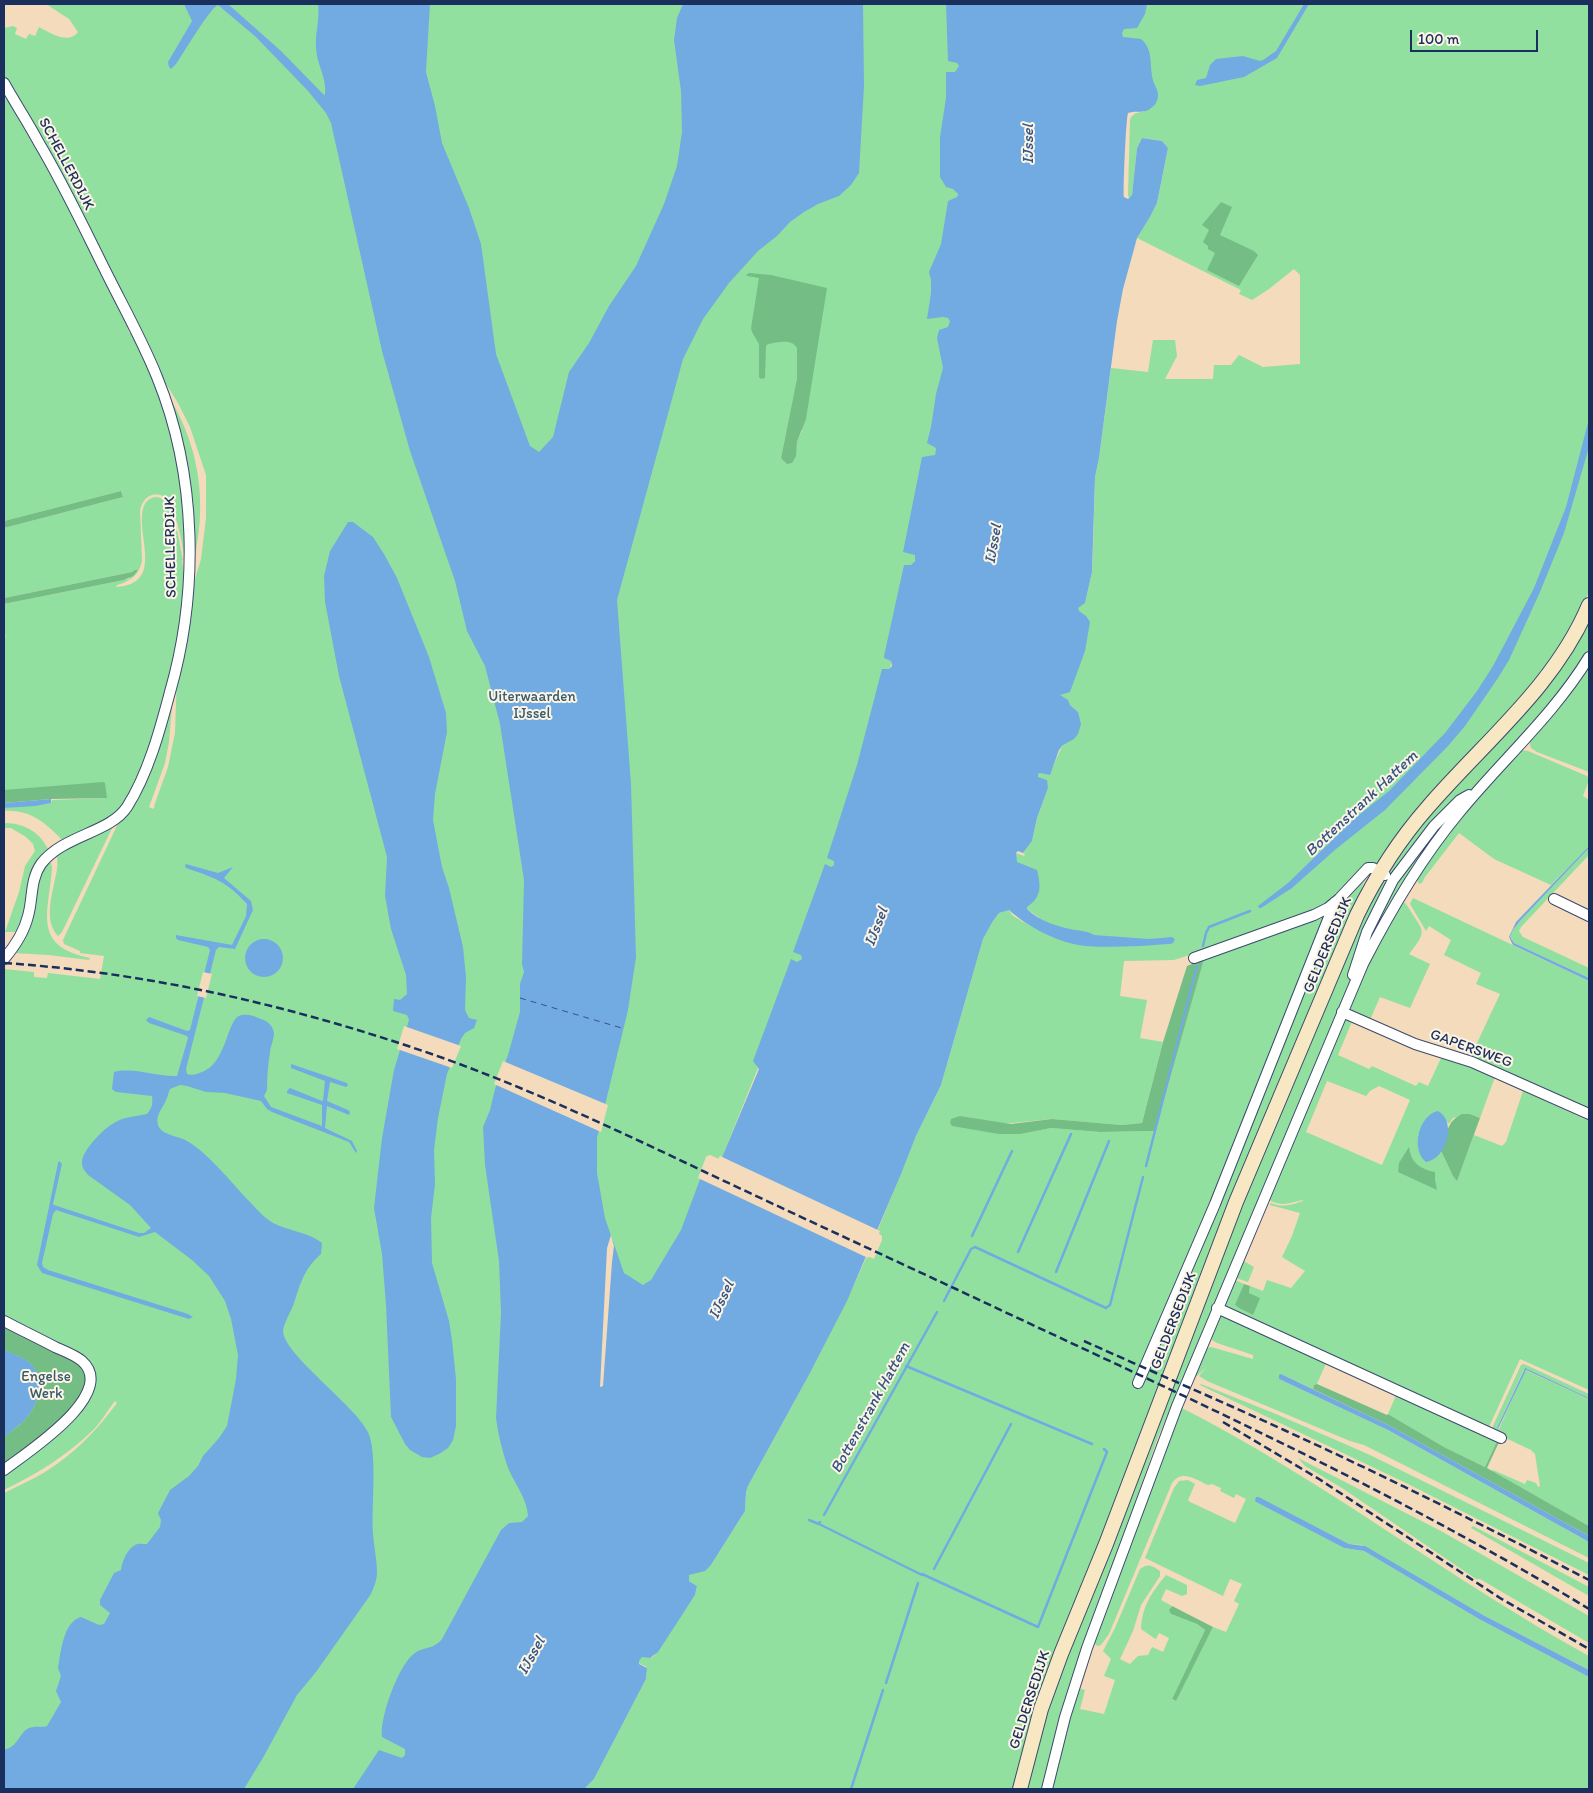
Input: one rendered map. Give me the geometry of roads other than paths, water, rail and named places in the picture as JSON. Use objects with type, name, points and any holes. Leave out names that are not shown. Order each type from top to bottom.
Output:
[{"type":"main road","name":"GELDERSEDIJK","points":[[1020,1789],[1041,1709],[1061,1654],[1110,1535],[1236,1202],[1347,938],[1380,872],[1397,844],[1428,806],[1505,726],[1541,683],[1564,651],[1589,605]]},
{"type":"street","name":"SCHELLERDIJK","points":[[4,83],[21,114]]},
{"type":"street","name":"SCHELLERDIJK","points":[[4,92],[40,143],[158,378],[173,426],[185,479],[189,537],[189,584],[184,631],[175,676],[149,760],[125,810],[112,821],[59,847],[41,865],[33,884],[30,909],[25,927],[18,941],[6,956]]},
{"type":"street","name":"GELDERSEDIJK","points":[[1047,1789],[1065,1717],[1087,1648],[1177,1406],[1353,986],[1381,930],[1408,883],[1446,829],[1475,793],[1547,715],[1570,686],[1589,657]]},
{"type":"street","name":"GELDERSEDIJK","points":[[1353,986],[1354,973],[1367,932],[1393,880],[1434,826],[1460,800],[1475,793]]},
{"type":"street","name":"GELDERSEDIJK","points":[[1194,958],[1314,915],[1335,902],[1365,869],[1373,868],[1380,872]]},
{"type":"street","points":[[1380,872],[1393,880]]},
{"type":"street","points":[[1554,899],[1589,916]]},
{"type":"street","name":"GELDERSEDIJK","points":[[1138,1383],[1214,1204],[1335,902]]},
{"type":"street","name":"GAPERSWEG","points":[[1342,1012],[1416,1044],[1472,1062],[1589,1114]]},
{"type":"street","points":[[1218,1308],[1501,1438]]},
{"type":"street","points":[[4,1321],[81,1360],[90,1373],[91,1383],[85,1399],[75,1412],[4,1470]]},
{"type":"water","name":"IJssel","points":[[184,4],[228,4],[281,51],[324,95],[324,82],[316,53],[318,4],[430,4],[426,72],[442,143],[469,208],[481,244],[496,354],[530,446],[539,452],[553,437],[569,372],[636,266],[664,204],[677,166],[682,132],[681,91],[674,40],[677,18],[683,4],[863,4],[864,86],[859,173],[851,185],[839,196],[804,212],[758,251],[729,283],[703,319],[683,359],[617,600],[631,784],[636,957],[628,1010],[597,1138],[597,1173],[605,1218],[624,1273],[643,1285],[651,1280],[681,1230],[708,1158],[720,1162],[759,1069],[753,1061],[791,959],[797,962],[802,959],[801,955],[793,952],[825,864],[831,867],[834,865],[834,861],[827,858],[857,765],[882,669],[889,669],[892,666],[891,661],[884,658],[884,656],[904,565],[911,565],[915,561],[915,555],[903,552],[922,457],[935,455],[936,448],[927,443],[943,368],[937,338],[939,330],[948,327],[950,321],[948,318],[943,317],[927,319],[931,293],[929,272],[941,244],[948,201],[957,197],[958,194],[953,189],[946,187],[940,177],[940,137],[946,98],[946,72],[955,72],[959,66],[957,63],[948,61],[946,4],[1147,4],[1145,14],[1137,28],[1124,29],[1122,33],[1123,37],[1141,39],[1148,48],[1158,97],[1153,107],[1149,110],[1128,113],[1124,197],[1128,199],[1132,195],[1137,148],[1142,138],[1162,141],[1168,148],[1157,203],[1137,238],[1123,289],[1095,477],[1092,572],[1085,603],[1078,608],[1090,622],[1085,651],[1070,692],[1060,695],[1068,700],[1070,705],[1078,712],[1081,724],[1078,734],[1074,739],[1063,745],[1059,750],[1050,775],[1038,774],[1038,777],[1047,780],[1048,788],[1037,818],[1032,841],[1023,853],[1018,851],[1016,853],[1017,862],[1037,870],[1039,881],[1038,895],[1027,909],[1037,917],[1056,925],[1094,935],[1149,939],[1172,937],[1175,939],[1170,944],[1117,947],[1085,946],[1054,938],[1025,922],[1009,910],[999,913],[993,921],[983,939],[941,1085],[916,1136],[847,1301],[748,1486],[745,1511],[711,1565],[705,1571],[689,1575],[689,1581],[697,1586],[695,1595],[658,1652],[650,1658],[642,1657],[639,1661],[639,1664],[647,1668],[646,1679],[594,1779],[584,1789],[353,1789],[379,1750],[402,1758],[405,1755],[405,1749],[382,1737],[387,1705],[397,1679],[409,1659],[415,1653],[435,1645],[442,1639],[501,1530],[509,1523],[522,1522],[528,1516],[525,1502],[507,1465],[500,1442],[496,1418],[501,1313],[499,1261],[485,1165],[483,1127],[508,1055],[520,1012],[520,984],[524,972],[522,964],[524,880],[500,724],[485,666],[467,631],[455,581],[410,451],[382,351],[331,123],[326,113],[308,91],[256,37],[218,5],[209,14],[171,69],[168,62],[192,21]]},
{"type":"water","points":[[1304,4],[1309,4],[1277,58],[1244,77],[1200,86],[1195,85],[1197,80],[1206,78],[1210,65],[1216,59],[1243,56],[1260,61],[1276,51]]},
{"type":"water","points":[[1589,419],[1589,447],[1564,533],[1540,592],[1509,660],[1498,678],[1465,726],[1448,746],[1385,810],[1336,849],[1292,888],[1259,908],[1258,906],[1288,883],[1355,818],[1389,791],[1445,733],[1477,691],[1493,666],[1534,588],[1566,507]]},
{"type":"water","points":[[348,522],[353,522],[373,537],[397,578],[429,657],[446,713],[447,732],[435,794],[433,820],[442,867],[463,947],[466,977],[465,1010],[469,1018],[477,1020],[474,1028],[465,1033],[461,1039],[447,1074],[434,1150],[435,1184],[431,1218],[432,1263],[449,1321],[452,1340],[456,1379],[456,1426],[453,1440],[448,1448],[430,1458],[422,1457],[410,1450],[391,1417],[382,1254],[374,1208],[382,1138],[394,1070],[409,1020],[407,1015],[393,1011],[394,999],[400,1000],[407,994],[406,975],[391,929],[385,896],[387,857],[339,676],[325,602],[324,576],[330,551]]},
{"type":"water","points":[[51,799],[51,803],[4,808],[4,803]]},
{"type":"water","points":[[1589,846],[1520,921],[1510,937],[1514,943],[1589,978],[1589,981],[1513,945],[1509,937],[1516,922]]},
{"type":"water","points":[[186,864],[218,873],[233,867],[224,878],[251,901],[253,910],[235,949],[219,947],[216,950],[186,1069],[187,1074],[197,1074],[210,1068],[221,1052],[235,1020],[241,1015],[247,1015],[266,1021],[273,1030],[267,1090],[264,1096],[271,1107],[322,1126],[322,1105],[287,1093],[287,1091],[290,1088],[322,1101],[325,1081],[291,1068],[291,1064],[347,1083],[348,1085],[346,1087],[330,1082],[327,1101],[350,1112],[349,1115],[327,1106],[325,1128],[352,1141],[357,1151],[356,1153],[349,1142],[272,1112],[261,1101],[225,1093],[206,1092],[187,1086],[180,1085],[170,1089],[157,1121],[163,1131],[184,1139],[203,1152],[269,1221],[311,1236],[322,1243],[321,1254],[304,1276],[283,1331],[286,1341],[295,1353],[349,1408],[368,1432],[373,1454],[373,1539],[377,1567],[376,1578],[371,1594],[316,1672],[297,1695],[244,1789],[4,1789],[4,1750],[15,1744],[27,1729],[47,1726],[61,1702],[56,1691],[61,1676],[58,1668],[64,1638],[70,1625],[81,1617],[99,1625],[104,1624],[110,1613],[100,1605],[100,1600],[114,1573],[121,1570],[125,1556],[132,1547],[138,1544],[147,1544],[160,1527],[161,1520],[158,1513],[170,1490],[189,1476],[198,1466],[203,1456],[227,1426],[236,1379],[238,1355],[231,1319],[225,1301],[209,1276],[192,1260],[155,1232],[139,1237],[56,1210],[53,1214],[42,1263],[43,1267],[48,1270],[193,1317],[189,1319],[42,1273],[37,1265],[59,1161],[62,1164],[54,1205],[139,1233],[144,1233],[151,1228],[130,1205],[88,1175],[82,1161],[90,1145],[110,1126],[122,1119],[147,1114],[151,1108],[152,1096],[116,1092],[112,1089],[114,1072],[138,1071],[177,1076],[187,1036],[149,1023],[146,1020],[149,1017],[187,1031],[190,1030],[210,950],[208,947],[178,940],[176,935],[232,945],[246,916],[247,904],[233,890],[213,878],[186,868]]},
{"type":"water","points":[[264,939],[277,945],[283,958],[277,971],[264,977],[251,971],[245,958],[251,945]]},
{"type":"water","points":[[1438,1111],[1444,1116],[1447,1123],[1447,1139],[1439,1154],[1426,1162],[1418,1149],[1419,1133],[1426,1119]]},
{"type":"water","points":[[4,1350],[26,1360],[32,1365],[36,1372],[39,1386],[36,1402],[28,1416],[4,1437]]},
{"type":"water","points":[[1525,1368],[1589,1399],[1526,1370],[1498,1429]]},
{"type":"water","points":[[1281,1374],[1390,1426],[1589,1536],[1589,1542],[1388,1430],[1279,1379]]},
{"type":"water","points":[[1256,1497],[1349,1544],[1365,1546],[1483,1615],[1589,1670],[1589,1677],[1479,1619],[1364,1551],[1344,1548],[1256,1502]]},
{"type":"waterway","name":"Bottenstrank Hattem","points":[[1203,946],[1209,927],[1250,911]]},
{"type":"waterway","name":"Bottenstrank Hattem","points":[[1146,1166],[1197,966]]},
{"type":"waterway","points":[[1018,1252],[1071,1134]]},
{"type":"waterway","points":[[1056,1272],[1109,1141]]},
{"type":"waterway","points":[[972,1236],[1012,1151]]},
{"type":"waterway","name":"Bottenstrank Hattem","points":[[944,1301],[971,1249],[975,1247],[1106,1308],[1110,1305],[1143,1177]]},
{"type":"waterway","name":"Bottenstrank Hattem","points":[[824,1515],[937,1312]]},
{"type":"waterway","points":[[906,1366],[1092,1444]]},
{"type":"waterway","points":[[934,1569],[1011,1424]]},
{"type":"waterway","points":[[922,1574],[1038,1627],[1107,1452],[1104,1449]]},
{"type":"waterway","points":[[809,1520],[819,1524]]},
{"type":"waterway","name":"Bottenstrank Hattem","points":[[820,1522],[819,1524],[922,1575]]},
{"type":"waterway","name":"Bottenstrank Hattem","points":[[886,1683],[918,1583]]},
{"type":"waterway","name":"Bottenstrank Hattem","points":[[851,1789],[883,1690]]},
{"type":"railway","points":[[4,963],[116,975],[226,995],[336,1023],[476,1070],[640,1141],[1277,1441],[1435,1521],[1589,1609]]},
{"type":"railway","points":[[1084,1341],[1361,1466],[1589,1580]]},
{"type":"railway","points":[[1223,1422],[1319,1479],[1500,1598],[1589,1649]]},
{"type":"park label","name":"Uiterwaarden IJssel","points":[[532,706]]},
{"type":"park label","name":"Engelse Werk","points":[[46,1386]]}]
